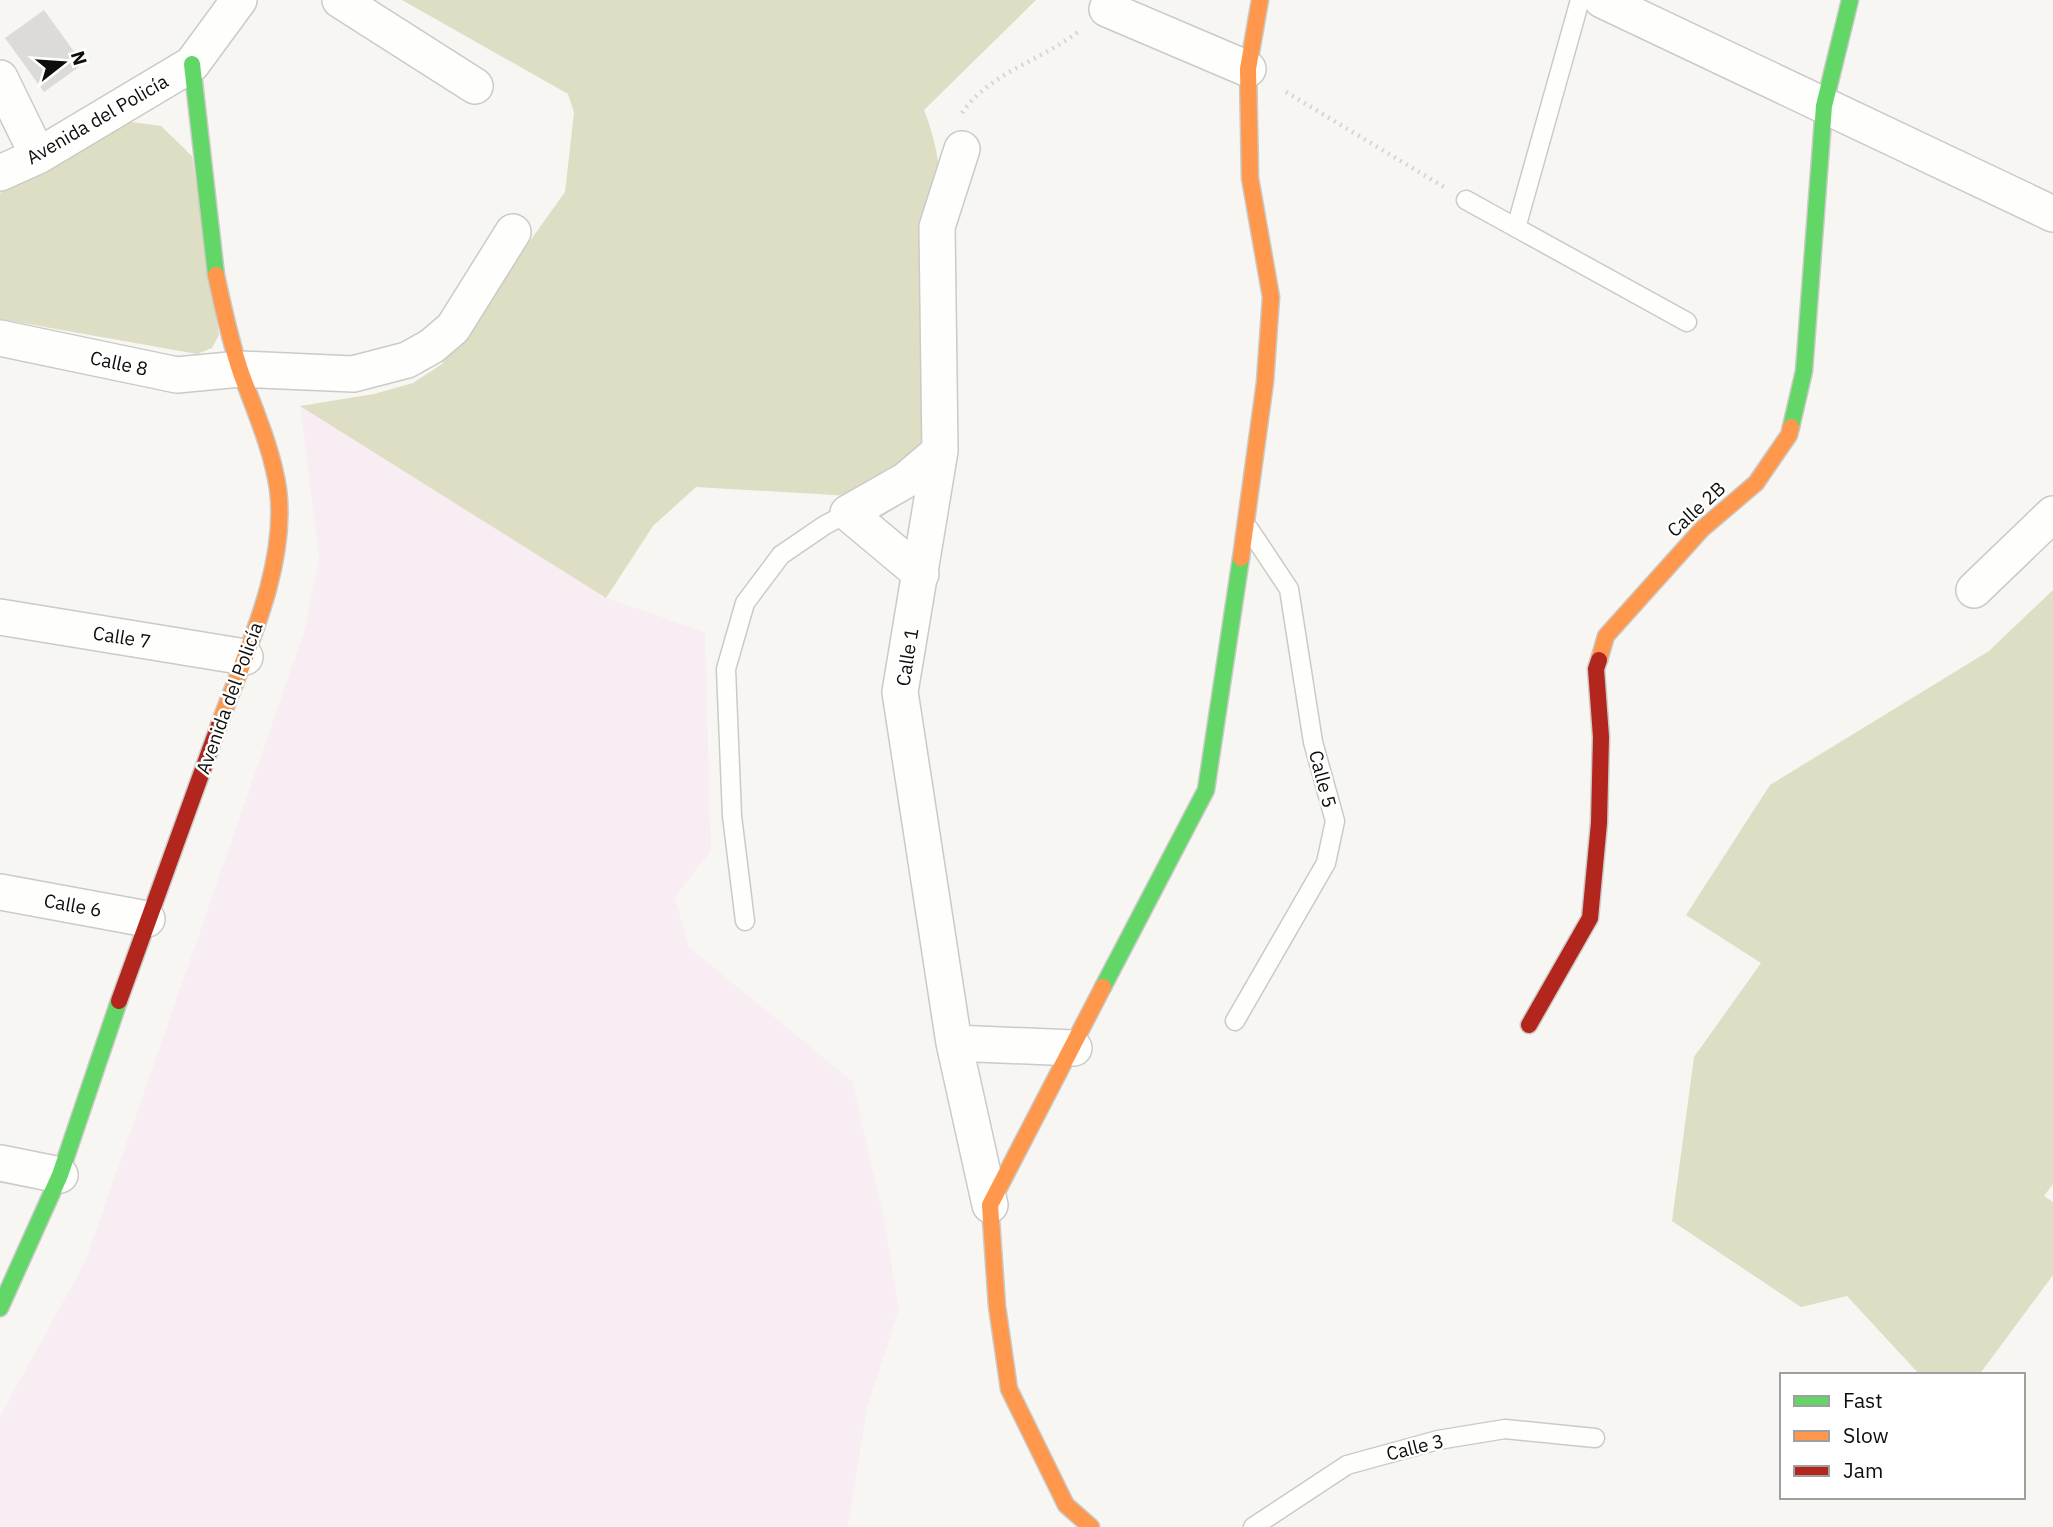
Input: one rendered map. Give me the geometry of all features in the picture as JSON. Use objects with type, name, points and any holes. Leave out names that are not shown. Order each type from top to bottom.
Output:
[{"type":"street","name":"Avenida del Policía","points":[[0,173],[38,156],[192,64],[239,0]]},
{"type":"street","points":[[340,0],[475,86]]},
{"type":"street","points":[[1091,1527],[1066,1505],[1009,1389],[998,1306],[990,1205],[1206,790],[1247,526],[1272,297],[1250,178],[1248,69],[1259,0]]},
{"type":"street","points":[[1602,0],[2053,214]]},
{"type":"street","name":"Calle 2B","points":[[1529,1025],[1590,918],[1599,823],[1601,737],[1596,669],[1606,636],[1702,529],[1756,482],[1789,435],[1804,371],[1824,106],[1850,0]]},
{"type":"street","points":[[1107,9],[1248,69]]},
{"type":"street","name":"Avenida del Policía","points":[[0,1308],[60,1175],[147,919],[266,598],[277,538],[278,491],[267,442],[240,369],[216,276],[192,64]]},
{"type":"street","points":[[0,78],[38,156]]},
{"type":"street","name":"Calle 1","points":[[962,149],[937,227],[940,451],[900,692],[954,1043],[990,1205]]},
{"type":"street","name":"Calle 8","points":[[0,338],[177,375],[240,369],[354,374],[407,360],[453,328],[513,232]]},
{"type":"street","points":[[921,574],[848,513],[906,480],[940,451]]},
{"type":"street","points":[[1974,590],[2053,514]]},
{"type":"street","name":"Calle 7","points":[[0,617],[245,657]]},
{"type":"street","name":"Calle 6","points":[[0,892],[147,919]]},
{"type":"street","points":[[954,1043],[1074,1048]]},
{"type":"street","points":[[0,1163],[60,1175]]},
{"type":"lane","points":[[1516,228],[1580,0]]},
{"type":"lane","points":[[1466,200],[1687,322]]},
{"type":"lane","points":[[745,921],[732,816],[726,669],[746,603],[781,555],[848,513]]},
{"type":"lane","name":"Calle 5","points":[[1235,1021],[1326,863],[1335,821],[1313,742],[1289,589],[1247,526]]},
{"type":"lane","name":"Calle 3","points":[[1253,1527],[1347,1465],[1438,1440],[1505,1429],[1595,1438]]},
{"type":"path","points":[[962,149],[962,112],[981,88],[1065,42],[1107,9]]},
{"type":"path","points":[[1248,69],[1466,200]]},
{"type":"shaded area","points":[[300,406],[606,598],[705,632],[711,851],[675,897],[689,947],[852,1081],[885,1223],[899,1309],[867,1408],[848,1527],[0,1527],[0,1416],[85,1262],[304,632],[319,559]]},
{"type":"green space","points":[[402,0],[1036,0],[924,110],[938,163],[942,218],[918,494],[870,524],[868,497],[696,487],[653,526],[606,598],[300,406],[374,394],[413,383],[442,364],[565,192],[574,112],[568,94]]},
{"type":"green space","points":[[132,122],[161,126],[192,156],[219,335],[212,348],[197,354],[0,319],[0,193],[68,159],[112,126]]},
{"type":"green space","points":[[2053,590],[2053,1184],[2044,1196],[2053,1202],[2053,1275],[1980,1373],[1918,1373],[1847,1296],[1801,1307],[1672,1221],[1694,1057],[1761,963],[1686,915],[1770,785],[1989,651]]},
{"type":"building","points":[[44,10],[83,64],[44,92],[5,38]]},
{"type":"traffic: fast","points":[[1791,427],[1804,371],[1824,106],[1850,0]]},
{"type":"traffic: fast","points":[[192,64],[216,275]]},
{"type":"traffic: fast","points":[[1103,987],[1206,790],[1241,558]]},
{"type":"traffic: fast","points":[[0,1308],[60,1175],[119,1001]]},
{"type":"traffic: slow","points":[[1241,558],[1265,382],[1271,297],[1250,178],[1248,69],[1260,0]]},
{"type":"traffic: slow","points":[[216,275],[237,361],[272,459],[278,489],[279,519],[277,549],[262,610],[219,725]]},
{"type":"traffic: slow","points":[[1599,660],[1606,636],[1702,529],[1756,483],[1789,435],[1791,427]]},
{"type":"traffic: slow","points":[[1091,1527],[1066,1505],[1009,1389],[997,1306],[990,1205],[1103,987]]},
{"type":"traffic: jam","points":[[1529,1025],[1590,918],[1599,823],[1601,737],[1596,669],[1599,660]]},
{"type":"traffic: jam","points":[[119,1001],[219,725]]}]
